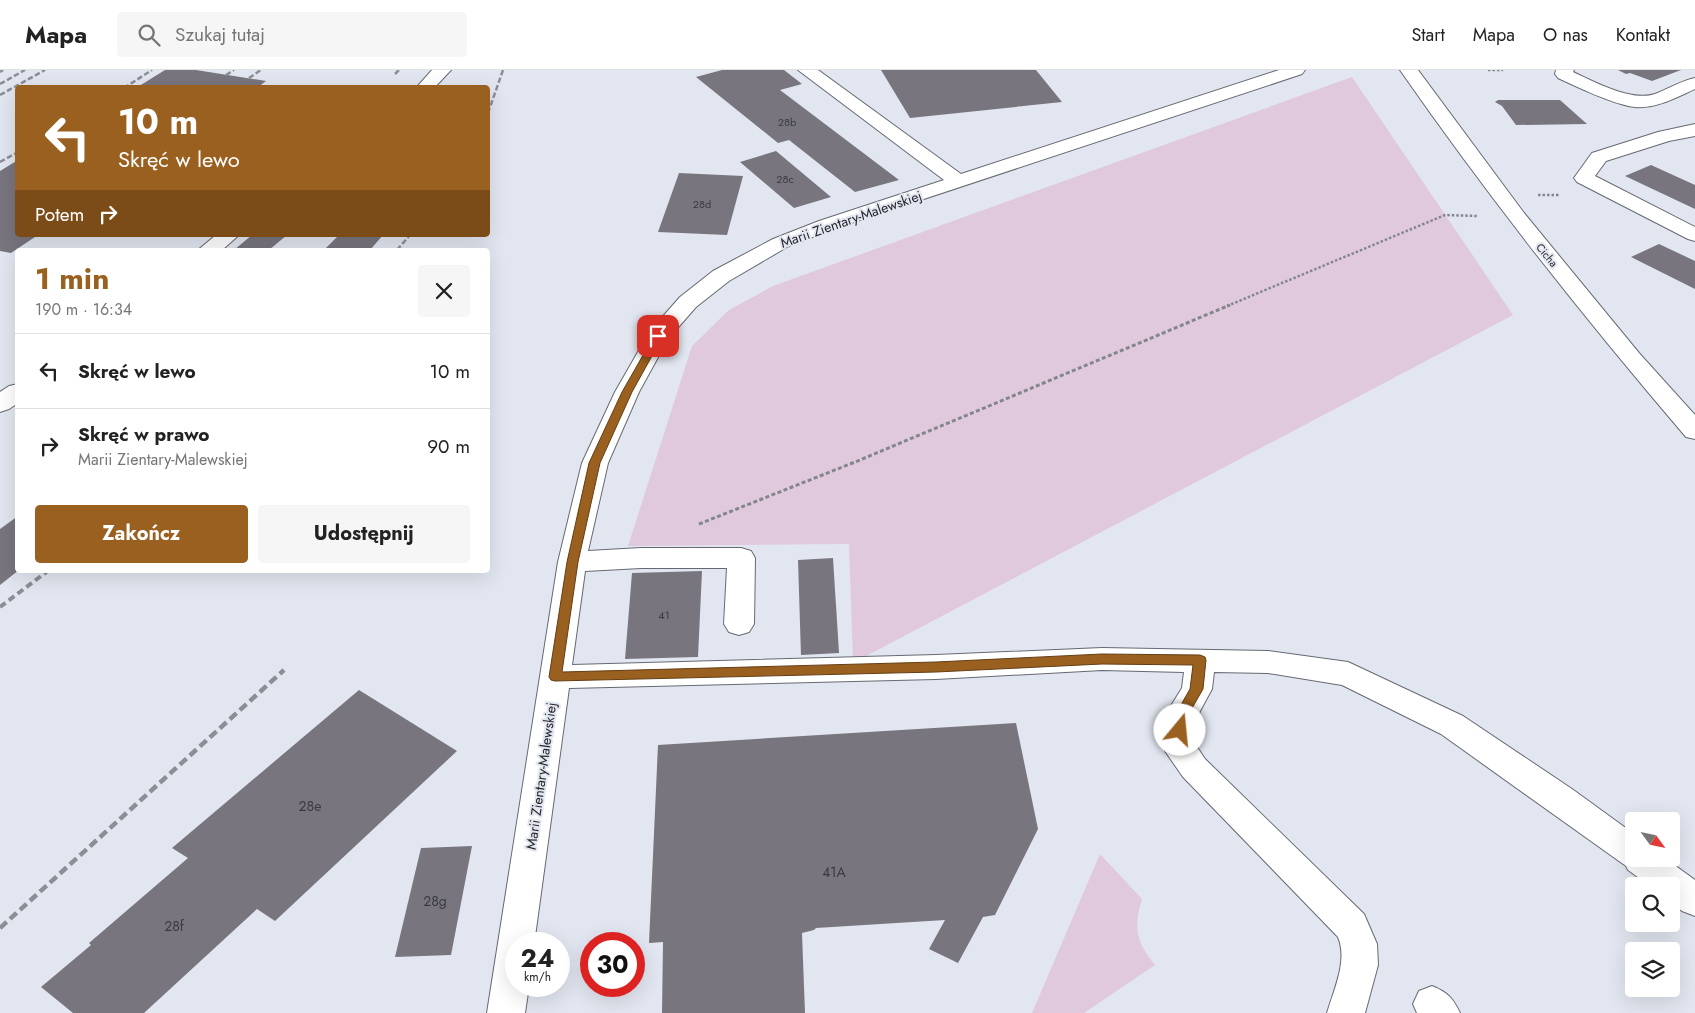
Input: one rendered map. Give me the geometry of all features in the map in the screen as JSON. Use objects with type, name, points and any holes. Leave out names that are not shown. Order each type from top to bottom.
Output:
[{"type":"street","points":[[427,85],[442,70]]},
{"type":"street","points":[[807,70],[960,182]]},
{"type":"street","name":"Marii Zientary-Malewskiej","points":[[518,932],[572,562],[594,463],[627,392],[658,336],[688,302],[721,276],[780,243],[826,224],[960,182],[1296,70]]},
{"type":"street","name":"Cicha","points":[[1409,70],[1517,217],[1631,358],[1695,431]]},
{"type":"street","points":[[1565,70],[1564,74],[1592,87],[1636,102],[1657,99],[1695,83]]},
{"type":"street","points":[[1695,130],[1664,136],[1599,157],[1584,178],[1695,235]]},
{"type":"street","points":[[212,248],[226,237]]},
{"type":"street","points":[[0,404],[15,393]]},
{"type":"street","points":[[572,562],[641,558],[741,558],[739,624]]},
{"type":"street","points":[[555,677],[936,667],[1102,659],[1198,675],[1268,662],[1348,674],[1452,725],[1560,799],[1625,847]]},
{"type":"street","points":[[1198,675],[1181,723],[1181,751],[1194,768],[1351,926],[1359,944],[1360,965],[1346,1013]]},
{"type":"street","points":[[1652,868],[1695,900]]},
{"type":"street","name":"Marii Zientary-Malewskiej","points":[[506,1013],[508,997]]},
{"type":"path","points":[[1488,70],[1503,70]]},
{"type":"path","points":[[1530,194],[1568,196]]},
{"type":"path","points":[[691,527],[855,462],[1445,215],[1485,216]]},
{"type":"shaded area","points":[[1352,77],[1513,315],[853,663],[849,544],[628,546],[692,346],[729,310],[773,286]]},
{"type":"shaded area","points":[[1100,854],[1142,899],[1137,926],[1138,934],[1144,949],[1155,965],[1084,1013],[1032,1013]]},
{"type":"building","points":[[165,70],[196,70],[266,81],[261,85],[141,85]]},
{"type":"building","points":[[722,70],[784,70],[802,84],[780,90],[899,180],[855,192],[789,140],[778,143],[696,77]]},
{"type":"building","points":[[881,70],[1036,70],[1062,102],[910,118]]},
{"type":"building","points":[[1618,70],[1681,70],[1652,81]]},
{"type":"building","points":[[1498,100],[1560,100],[1587,124],[1516,125],[1502,106],[1495,102]]},
{"type":"building","points":[[776,151],[831,197],[794,208],[740,162]]},
{"type":"building","points":[[15,162],[15,237],[35,237],[18,248],[15,248],[11,253],[0,251],[0,171]]},
{"type":"building","points":[[1651,165],[1695,185],[1695,209],[1625,176]]},
{"type":"building","points":[[679,173],[743,176],[727,235],[658,232]]},
{"type":"building","points":[[250,237],[285,237],[271,248],[236,248]]},
{"type":"building","points":[[337,237],[381,237],[372,248],[326,248]]},
{"type":"building","points":[[1659,244],[1695,261],[1695,289],[1631,257]]},
{"type":"building","points":[[15,518],[15,573],[0,585],[0,529]]},
{"type":"building","points":[[833,558],[839,653],[801,655],[798,560]]},
{"type":"building","points":[[702,571],[698,657],[625,659],[632,573]]},
{"type":"building","points":[[359,690],[457,751],[275,921],[257,909],[144,1013],[73,1013],[41,987],[188,858],[172,848]]},
{"type":"building","points":[[1016,723],[1038,829],[995,915],[983,917],[958,963],[929,949],[945,920],[816,928],[802,933],[805,1013],[662,1013],[663,942],[649,943],[658,745]]},
{"type":"building","points":[[472,846],[451,955],[395,957],[421,848]]},
{"type":"railway","points":[[0,84],[25,70]]},
{"type":"railway","points":[[18,85],[45,70]]},
{"type":"railway","points":[[129,85],[152,70]]},
{"type":"railway","points":[[226,75],[234,70]]},
{"type":"railway","points":[[249,78],[261,70]]},
{"type":"railway","points":[[395,74],[399,70]]},
{"type":"railway","points":[[490,107],[503,70]]},
{"type":"railway","points":[[0,95],[15,87]]},
{"type":"railway","points":[[0,162],[15,154]]},
{"type":"railway","points":[[399,248],[408,237]]},
{"type":"railway","points":[[0,607],[45,573]]},
{"type":"railway","points":[[0,928],[284,670]]},
{"type":"route","points":[[658,336],[627,392],[594,463],[572,562],[555,677],[936,667],[1102,659],[1200,660],[1197,689],[1185,710],[1180,730]]}]
